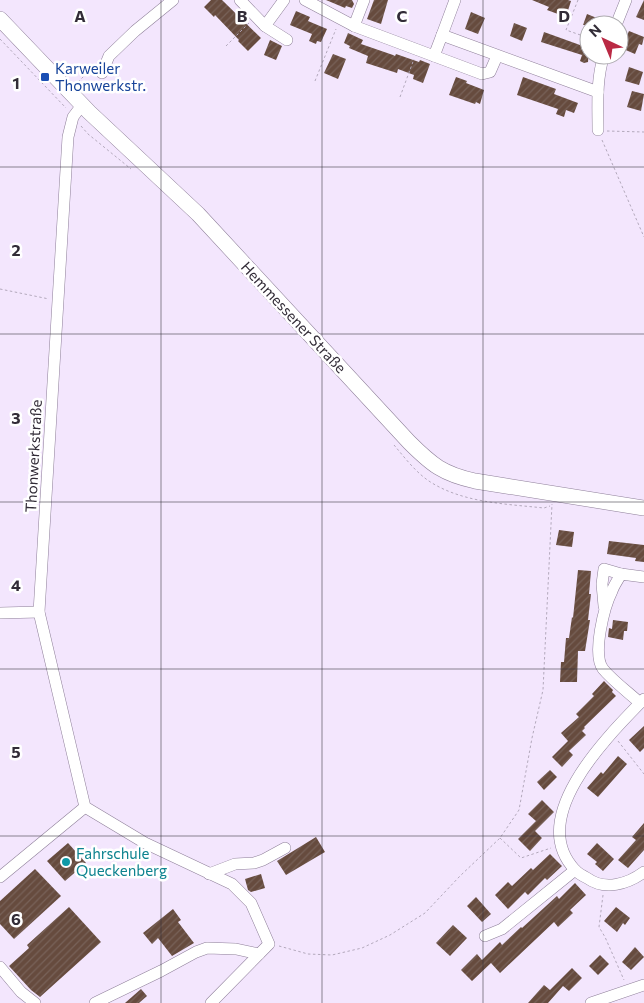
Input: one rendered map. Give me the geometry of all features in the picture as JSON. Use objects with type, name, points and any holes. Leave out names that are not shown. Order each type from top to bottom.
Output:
[{"type":"main road","name":"Hemmessener Straße","points":[[0,19],[69,90],[78,111],[198,214],[409,442],[432,464],[458,477],[644,508]]},
{"type":"street","points":[[102,73],[109,56],[135,31],[173,0]]},
{"type":"street","points":[[240,0],[265,26],[287,40]]},
{"type":"street","points":[[265,26],[284,0]]},
{"type":"street","points":[[305,0],[354,26],[482,74],[490,72],[497,56]]},
{"type":"street","points":[[354,26],[364,0]]},
{"type":"street","points":[[434,56],[455,0]]},
{"type":"street","points":[[620,15],[626,0]]},
{"type":"street","points":[[442,35],[598,92]]},
{"type":"street","points":[[598,130],[598,92],[601,65]]},
{"type":"street","name":"Thonwerkstraße","points":[[78,111],[68,137],[38,612],[86,807]]},
{"type":"street","points":[[604,615],[602,584],[604,569],[621,574],[644,577]]},
{"type":"street","points":[[621,574],[612,591],[604,615],[598,649],[599,660],[604,669],[642,701],[611,733],[586,764],[570,790],[559,830],[562,846],[575,870],[591,881],[614,885],[634,880],[644,872]]},
{"type":"street","points":[[0,613],[38,612]]},
{"type":"street","points":[[0,878],[86,807],[145,843],[232,884],[251,903],[270,944],[211,1003]]},
{"type":"street","points":[[209,874],[235,864],[254,863],[263,860],[285,848]]},
{"type":"street","points":[[485,936],[502,929],[575,870]]},
{"type":"street","points":[[95,1003],[207,948],[236,949],[259,954]]},
{"type":"street","points":[[0,967],[21,992],[35,1003]]},
{"type":"street","points":[[591,1003],[644,985]]},
{"type":"path","points":[[578,0],[566,30],[579,35]]},
{"type":"path","points":[[226,46],[256,16]]},
{"type":"path","points":[[315,80],[340,19]]},
{"type":"path","points":[[0,39],[59,99],[78,111]]},
{"type":"path","points":[[400,97],[418,49]]},
{"type":"path","points":[[69,90],[89,71],[102,73]]},
{"type":"path","points":[[644,132],[598,130],[644,237]]},
{"type":"path","points":[[0,288],[57,301]]},
{"type":"path","points":[[270,944],[308,954],[332,955],[369,945],[390,935],[425,913],[500,838],[519,810],[543,690],[553,494]]},
{"type":"path","points":[[611,733],[644,774]]},
{"type":"path","points":[[500,838],[522,858],[546,849]]},
{"type":"path","points":[[602,898],[599,926],[625,981]]},
{"type":"building","points":[[211,0],[222,0],[261,38],[248,51],[215,15],[214,17],[204,7]]},
{"type":"building","points":[[326,0],[352,0],[354,4],[352,8],[346,6],[345,8]]},
{"type":"building","points":[[374,0],[388,0],[381,24],[367,19]]},
{"type":"building","points":[[532,0],[571,1],[566,17],[547,10],[549,7]]},
{"type":"building","points":[[644,0],[644,20],[636,17]]},
{"type":"building","points":[[296,11],[310,17],[308,21],[327,29],[321,42],[317,41],[316,44],[309,41],[312,34],[290,25]]},
{"type":"building","points":[[471,12],[485,18],[478,34],[465,29]]},
{"type":"building","points":[[514,23],[527,28],[522,41],[510,36]]},
{"type":"building","points":[[629,31],[644,37],[642,45],[639,44],[635,54],[629,51]]},
{"type":"building","points":[[544,32],[579,45],[579,54],[541,42]]},
{"type":"building","points":[[348,33],[363,40],[361,44],[395,56],[396,54],[430,64],[423,83],[413,79],[414,75],[398,69],[397,73],[366,63],[368,56],[349,48],[350,46],[344,43]]},
{"type":"building","points":[[270,40],[282,46],[276,60],[264,55]]},
{"type":"building","points":[[333,54],[346,59],[338,79],[324,73]]},
{"type":"building","points":[[629,67],[643,72],[639,85],[625,81]]},
{"type":"building","points":[[456,77],[484,90],[480,104],[449,95]]},
{"type":"building","points":[[523,77],[556,89],[554,94],[578,103],[574,113],[566,110],[564,117],[556,114],[558,109],[517,95]]},
{"type":"building","points":[[632,91],[644,94],[641,111],[627,107]]},
{"type":"building","points":[[559,530],[574,532],[572,547],[556,545]]},
{"type":"building","points":[[609,541],[644,545],[644,562],[635,561],[636,558],[607,554]]},
{"type":"building","points":[[578,570],[591,571],[588,620],[590,620],[585,651],[578,651],[577,682],[560,682],[561,662],[564,662],[566,638],[569,638],[573,618]]},
{"type":"building","points":[[613,620],[628,622],[623,640],[608,637],[609,628],[612,629]]},
{"type":"building","points":[[604,681],[616,696],[584,727],[582,731],[586,735],[569,751],[573,755],[562,767],[552,757],[568,741],[561,733],[579,717],[576,714],[594,696],[592,694]]},
{"type":"building","points":[[644,726],[644,748],[640,752],[629,740]]},
{"type":"building","points":[[618,756],[627,764],[598,797],[587,788],[601,772],[603,774]]},
{"type":"building","points":[[550,770],[557,777],[544,790],[537,782]]},
{"type":"building","points":[[542,800],[554,812],[535,831],[542,838],[530,851],[518,839],[536,821],[528,814]]},
{"type":"building","points":[[644,823],[644,850],[628,868],[618,860],[636,840],[632,837]]},
{"type":"building","points":[[316,837],[325,852],[286,875],[277,861]]},
{"type":"building","name":"Fahrschule Queckenberg","points":[[68,843],[86,863],[65,881],[47,861]]},
{"type":"building","points":[[597,843],[614,859],[603,871],[595,864],[597,862],[587,854]]},
{"type":"building","points":[[550,854],[562,866],[547,880],[545,878],[528,895],[525,892],[508,909],[495,895],[508,882],[512,886],[531,868],[533,870]]},
{"type":"building","points":[[35,869],[61,896],[14,939],[0,924],[0,901]]},
{"type":"building","points":[[261,874],[265,888],[251,892],[248,890],[245,879]]},
{"type":"building","points":[[575,883],[586,895],[570,910],[573,913],[558,927],[554,922],[500,973],[491,963],[472,981],[461,970],[477,954],[482,960],[500,942],[502,945],[557,896],[559,899]]},
{"type":"building","points":[[476,897],[491,914],[482,922],[467,906]]},
{"type":"building","points":[[69,907],[101,942],[40,997],[9,966],[29,948],[27,945]]},
{"type":"building","points":[[616,907],[630,918],[625,925],[623,923],[617,932],[604,921]]},
{"type":"building","points":[[173,909],[181,920],[178,922],[194,943],[172,956],[158,938],[152,944],[143,933]]},
{"type":"building","points":[[453,925],[467,938],[450,956],[436,943]]},
{"type":"building","points":[[635,947],[644,957],[631,970],[622,962]]},
{"type":"building","points":[[600,955],[609,964],[598,975],[589,966]]},
{"type":"building","points":[[572,968],[582,978],[569,991],[563,986],[548,1003],[528,1003],[544,985],[550,990]]},
{"type":"building","points":[[141,989],[147,996],[139,1003],[125,1003]]},
{"type":"place","name":"Karweiler Thonwerkstr.","points":[[45,77]]},
{"type":"place","name":"Fahrschule Queckenberg","points":[[66,862]]}]
